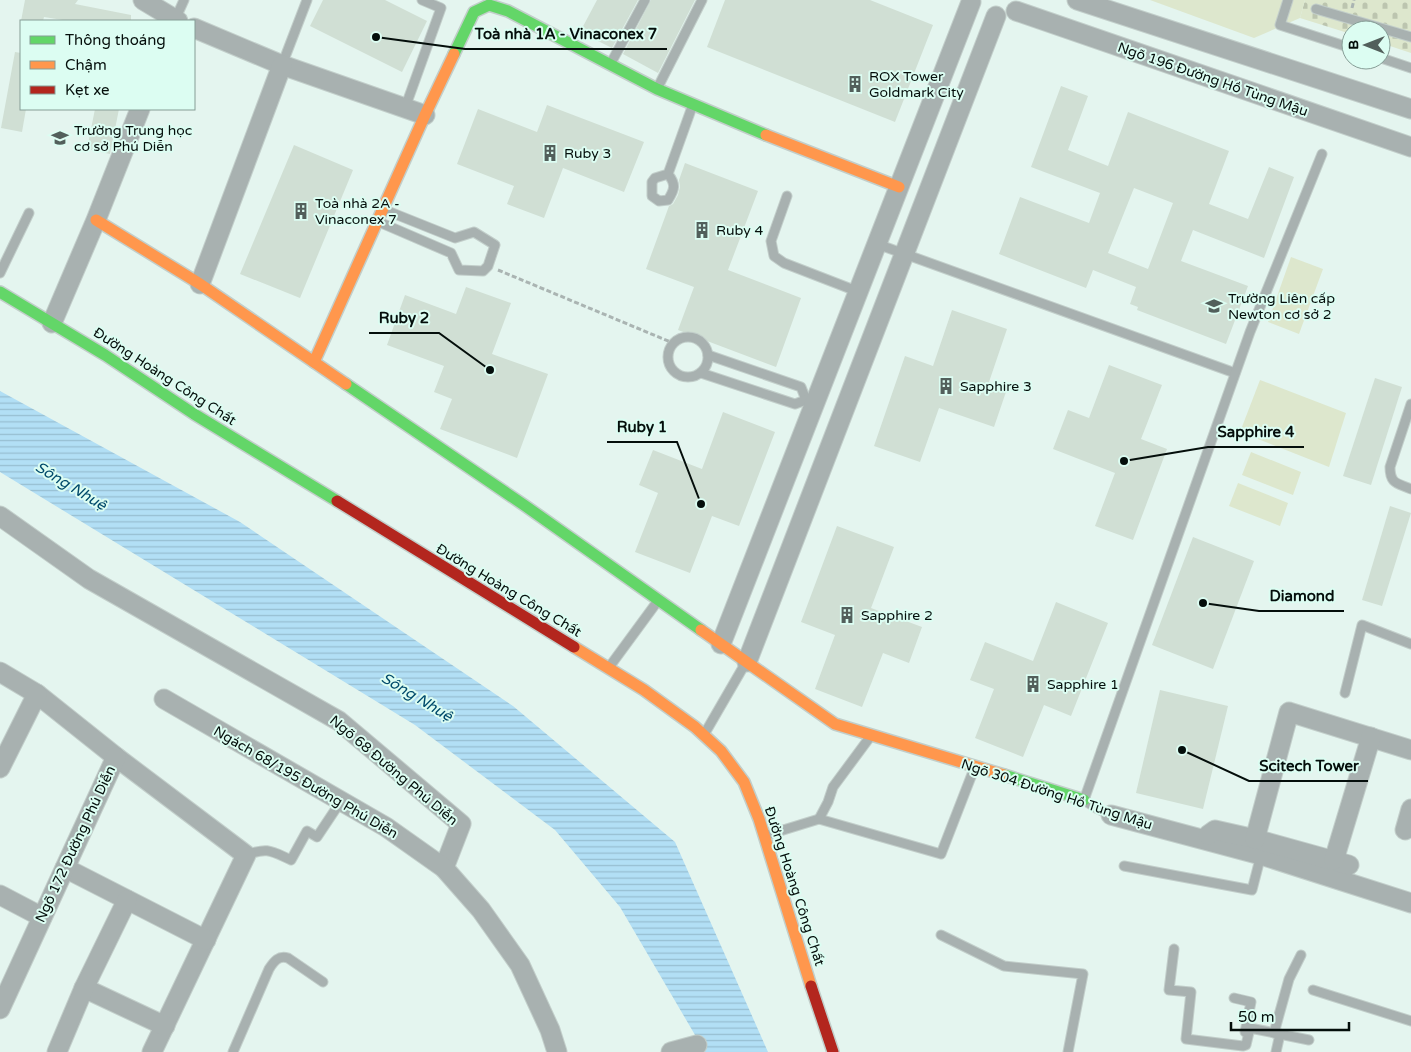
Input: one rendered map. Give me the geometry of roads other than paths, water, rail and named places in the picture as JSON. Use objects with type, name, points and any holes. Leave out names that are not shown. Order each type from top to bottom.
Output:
[{"type":"street","points":[[143,0],[174,20]]},
{"type":"street","points":[[1077,0],[1411,109]]},
{"type":"street","points":[[971,1],[975,8],[984,14],[996,16],[1017,6]]},
{"type":"street","points":[[722,644],[791,465],[811,402],[859,292],[971,1]]},
{"type":"street","points":[[314,362],[424,115],[474,12],[489,5],[508,11],[657,89],[796,148],[899,187]]},
{"type":"street","name":"Ngõ 196 Đường Hồ Tùng Mậu","points":[[1017,6],[1411,147]]},
{"type":"street","points":[[747,662],[996,16]]},
{"type":"street","points":[[195,28],[282,65],[424,115]]},
{"type":"street","points":[[200,284],[282,65]]},
{"type":"street","points":[[52,323],[96,220],[140,110]]},
{"type":"street","name":"Ngõ 304 Đường Hồ Tùng Mậu","points":[[96,220],[200,284],[524,505],[835,724],[1084,800]]},
{"type":"street","name":"Đường Hoàng Công Chất","points":[[0,292],[106,355],[194,414],[644,690],[695,726],[721,752],[744,782],[764,836],[833,1052]]},
{"type":"street","points":[[791,465],[819,475]]},
{"type":"street","name":"Ngõ 68 Đường Phú Diễn","points":[[0,516],[89,579],[339,721],[461,824],[444,868]]},
{"type":"street","name":"Ngõ 172 Đường Phú Diễn","points":[[0,672],[37,694],[116,757],[0,1009]]},
{"type":"street","points":[[0,768],[37,694]]},
{"type":"street","name":"Ngách 68/195 Đường Phú Diễn","points":[[164,699],[386,827],[444,868]]},
{"type":"street","points":[[1411,750],[1289,712],[1258,847],[1342,869],[1411,903]]},
{"type":"street","points":[[1342,869],[1371,737]]},
{"type":"street","points":[[116,757],[246,855],[152,1052]]},
{"type":"street","points":[[1405,830],[1411,810]]},
{"type":"street","name":"Ngõ 304 Đường Hồ Tùng Mậu","points":[[1111,815],[1202,839],[1216,830],[1258,847]]},
{"type":"street","points":[[65,868],[206,940]]},
{"type":"street","points":[[444,868],[481,910],[520,965],[550,1030],[557,1052]]},
{"type":"street","points":[[0,895],[42,917]]},
{"type":"street","points":[[57,1052],[84,988],[127,900]]},
{"type":"street","points":[[84,988],[165,1026]]},
{"type":"street","points":[[671,1052],[697,1045]]},
{"type":"lane","points":[[176,20],[184,0]]},
{"type":"lane","points":[[282,65],[307,0]]},
{"type":"lane","points":[[405,108],[442,8],[422,0]]},
{"type":"lane","points":[[610,65],[644,0]]},
{"type":"lane","points":[[657,89],[702,0]]},
{"type":"lane","points":[[1288,0],[1280,25],[1341,45]]},
{"type":"lane","points":[[1316,10],[1411,37]]},
{"type":"lane","points":[[1391,61],[1411,68]]},
{"type":"lane","points":[[668,174],[692,104]]},
{"type":"lane","points":[[1084,800],[1250,332],[1322,154]]},
{"type":"lane","points":[[787,196],[771,242],[774,256],[784,263],[859,292]]},
{"type":"lane","points":[[377,221],[451,253],[459,270],[483,271],[488,266],[495,245],[474,232],[455,238],[382,209]]},
{"type":"lane","points":[[0,272],[28,213]]},
{"type":"lane","points":[[877,244],[1235,373]]},
{"type":"lane","points":[[691,337],[702,343],[708,354],[708,361],[701,373],[688,378],[676,374],[671,369],[667,356],[669,349],[678,339],[691,337]]},
{"type":"lane","points":[[701,373],[795,404],[811,402],[801,387],[708,354]]},
{"type":"lane","points":[[1411,404],[1390,467],[1390,477],[1394,482],[1411,489]]},
{"type":"lane","points":[[608,668],[659,600]]},
{"type":"lane","points":[[1345,693],[1362,625],[1411,644]]},
{"type":"lane","points":[[704,735],[747,662]]},
{"type":"lane","points":[[819,819],[833,788],[871,736]]},
{"type":"lane","points":[[764,836],[819,819],[942,854],[975,767]]},
{"type":"lane","name":"Ngõ 304 Đường Hồ Tùng Mậu","points":[[1084,800],[1111,815]]},
{"type":"lane","points":[[246,855],[260,850],[269,850],[291,860],[307,832],[317,837],[341,801]]},
{"type":"lane","points":[[1124,866],[1252,890],[1258,847]]},
{"type":"lane","points":[[941,935],[1004,966],[1083,974],[1068,1052]]},
{"type":"lane","points":[[1174,949],[1169,990],[1191,992],[1186,1039],[1243,1049]]},
{"type":"lane","points":[[1276,1052],[1281,1005],[1289,979],[1301,955]]},
{"type":"lane","points":[[233,1052],[274,961],[279,958],[288,958],[323,982]]},
{"type":"lane","points":[[1313,990],[1411,1021]]},
{"type":"lane","points":[[1234,998],[1251,1002],[1243,1049]]},
{"type":"lane","points":[[1243,1049],[1246,1045],[1250,1028],[1309,1040]]},
{"type":"water","name":"Sông Nhuệ","points":[[0,391],[240,522],[513,706],[675,842],[768,1052],[705,1052],[620,907],[555,830],[415,725],[0,472]]},
{"type":"place","name":"Toà nhà 1A - Vinaconex 7","points":[[376,37]]},
{"type":"place","name":"ROX Tower Goldmark City","points":[[855,84]]},
{"type":"place","name":"Trường Trung học cơ sở Phú Diễn","points":[[60,138]]},
{"type":"place","name":"Ruby 3","points":[[550,153]]},
{"type":"place","name":"Toà nhà 2A - Vinaconex 7","points":[[301,211]]},
{"type":"place","name":"Ruby 4","points":[[702,230]]},
{"type":"place","name":"Trường Liên cấp Newton cơ sở 2","points":[[1214,306]]},
{"type":"place","name":"Ruby 2","points":[[490,370]]},
{"type":"place","name":"Sapphire 3","points":[[946,386]]},
{"type":"place","name":"Sapphire 4","points":[[1124,461]]},
{"type":"place","name":"Ruby 1","points":[[701,504]]},
{"type":"place","name":"Diamond","points":[[1203,603]]},
{"type":"place","name":"Sapphire 2","points":[[847,615]]},
{"type":"place","name":"Sapphire 1","points":[[1033,684]]},
{"type":"place","name":"Scitech Tower","points":[[1182,750]]}]
